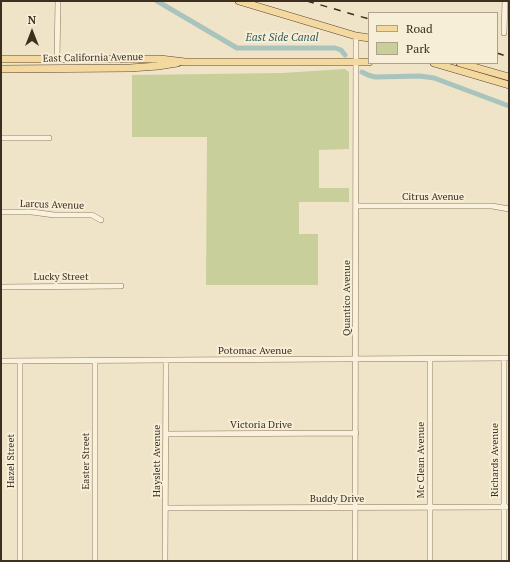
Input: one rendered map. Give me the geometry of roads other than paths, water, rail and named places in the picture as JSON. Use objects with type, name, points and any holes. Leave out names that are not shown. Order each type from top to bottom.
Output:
[{"type":"main road","points":[[239,1],[356,36],[368,38]]},
{"type":"main road","points":[[356,36],[368,42]]},
{"type":"main road","name":"East California Avenue","points":[[1,59],[160,59],[185,62],[368,62]]},
{"type":"main road","points":[[4,69],[24,64],[49,64],[57,59]]},
{"type":"main road","name":"East California Avenue","points":[[4,69],[130,68],[185,62]]},
{"type":"main road","points":[[437,64],[509,85]]},
{"type":"main road","points":[[464,64],[509,77]]},
{"type":"street","points":[[57,59],[58,1]]},
{"type":"street","points":[[504,33],[505,1]]},
{"type":"street","name":"Quantico Avenue","points":[[355,561],[356,36]]},
{"type":"street","points":[[1,138],[49,138]]},
{"type":"street","name":"Citrus Avenue","points":[[356,206],[492,206],[509,209]]},
{"type":"street","name":"Larcus Avenue","points":[[1,212],[32,212],[54,215],[92,215],[100,220]]},
{"type":"street","name":"Lucky Street","points":[[1,287],[121,286]]},
{"type":"street","name":"Potomac Avenue","points":[[1,361],[507,358]]},
{"type":"street","name":"Richards Avenue","points":[[504,561],[507,507],[507,358]]},
{"type":"street","name":"Mc Clean Avenue","points":[[430,359],[430,561]]},
{"type":"street","name":"Easter Street","points":[[94,561],[95,360]]},
{"type":"street","name":"Hayslett Avenue","points":[[166,360],[166,561]]},
{"type":"street","name":"Hazel Street","points":[[20,361],[20,561]]},
{"type":"street","name":"Victoria Drive","points":[[166,434],[356,433]]},
{"type":"street","name":"Buddy Drive","points":[[166,508],[507,507]]},
{"type":"waterway","name":"East Side Canal","points":[[157,1],[237,48],[335,48],[341,50],[345,55]]},
{"type":"waterway","name":"East Side Canal","points":[[362,72],[375,77],[420,76],[434,78],[509,106]]},
{"type":"railway","points":[[307,1],[368,19]]},
{"type":"railway","points":[[498,53],[509,57]]}]
